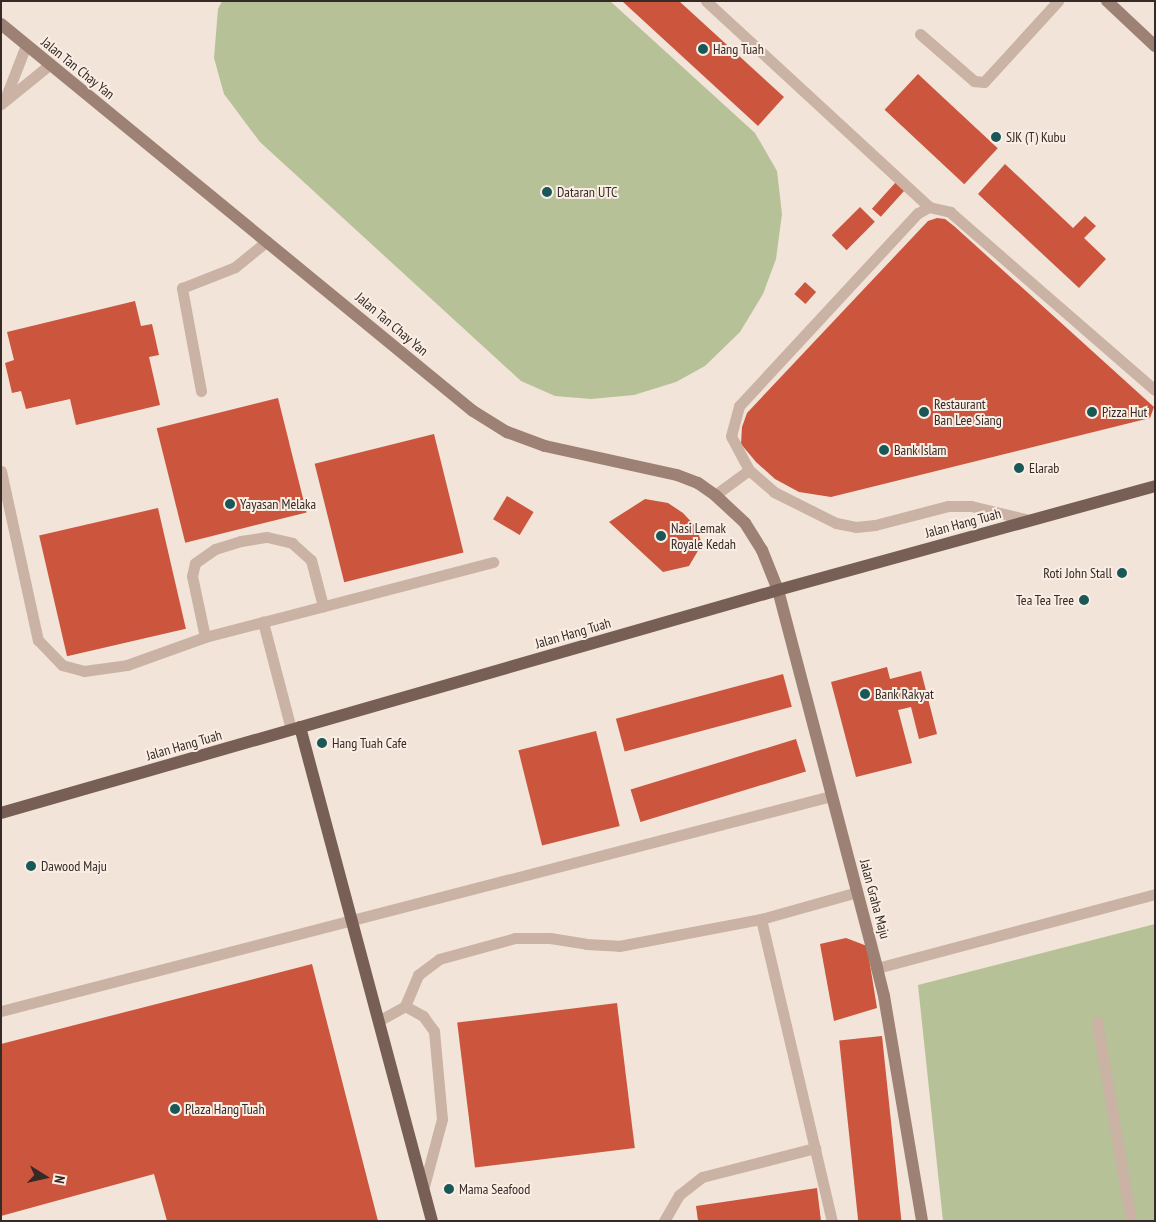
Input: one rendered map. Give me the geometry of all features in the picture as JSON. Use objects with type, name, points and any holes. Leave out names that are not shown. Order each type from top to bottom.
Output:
[{"type":"main road","name":"Jalan Hang Tuah","points":[[1,813],[778,590],[1155,487]]},
{"type":"main road","points":[[296,728],[380,1020],[432,1221]]},
{"type":"street","points":[[1107,1],[1155,46]]},
{"type":"street","name":"Jalan Tan Chay Yan","points":[[1,24],[49,65],[267,240],[473,411],[507,432],[545,446],[677,475],[698,483],[715,495],[745,523],[762,550],[778,590]]},
{"type":"street","name":"Jalan Graha Maju","points":[[778,590],[884,996],[922,1221]]},
{"type":"lane","points":[[706,1],[929,207],[950,212],[1155,390]]},
{"type":"lane","points":[[920,34],[974,81],[984,82],[1058,1]]},
{"type":"lane","points":[[3,102],[26,45]]},
{"type":"lane","points":[[3,102],[49,65]]},
{"type":"lane","points":[[929,207],[918,213],[739,406],[731,436],[749,470],[774,492],[836,523],[856,527],[875,525],[948,506],[971,506],[1029,520]]},
{"type":"lane","points":[[202,391],[182,288],[235,267],[267,240]]},
{"type":"lane","points":[[715,495],[749,470]]},
{"type":"lane","points":[[1,471],[5,507],[38,640],[62,665],[84,671],[127,665],[205,638],[494,562]]},
{"type":"lane","points":[[205,638],[192,576],[195,563],[215,549],[240,541],[267,537],[292,543],[311,560],[324,606]]},
{"type":"lane","points":[[263,622],[296,728]]},
{"type":"lane","points":[[1,1011],[832,796]]},
{"type":"lane","points":[[380,1020],[405,1006],[418,975],[439,959],[515,938],[550,938],[586,944],[619,946],[761,919],[858,892]]},
{"type":"lane","points":[[877,968],[1155,894]]},
{"type":"lane","points":[[761,919],[832,1221]]},
{"type":"lane","points":[[405,1006],[423,1016],[434,1031],[442,1119],[424,1186]]},
{"type":"lane","points":[[1098,1022],[1131,1221]]},
{"type":"lane","points":[[664,1221],[679,1195],[702,1177],[815,1148]]},
{"type":"green space","name":"Dataran UTC","points":[[222,1],[610,1],[755,133],[777,171],[782,214],[776,259],[763,294],[740,332],[705,366],[676,382],[634,395],[591,399],[555,396],[521,381],[260,142],[224,94],[214,58],[218,9]]},
{"type":"green space","points":[[1155,924],[1155,1221],[943,1221],[918,985]]},
{"type":"building","name":"Hang Tuah","points":[[622,1],[679,1],[784,97],[758,126]]},
{"type":"building","points":[[918,74],[998,148],[964,184],[885,110]]},
{"type":"building","points":[[1005,164],[1073,228],[1085,216],[1096,226],[1084,238],[1106,259],[1079,288],[978,194]]},
{"type":"building","points":[[896,182],[905,190],[881,217],[872,209]]},
{"type":"building","points":[[860,207],[875,222],[847,250],[832,235]]},
{"type":"building","points":[[937,218],[945,219],[954,226],[1154,407],[1150,418],[831,497],[799,492],[775,479],[756,462],[741,444],[742,427],[747,413],[928,221]]},
{"type":"building","points":[[805,282],[816,292],[805,304],[794,294]]},
{"type":"building","points":[[135,301],[141,326],[152,324],[159,355],[149,357],[160,405],[76,425],[70,399],[26,409],[21,391],[12,393],[5,363],[14,360],[7,332]]},
{"type":"building","points":[[278,398],[307,512],[185,543],[157,428]]},
{"type":"building","points":[[434,434],[464,552],[344,582],[315,464]]},
{"type":"building","points":[[507,496],[534,512],[520,535],[493,519]]},
{"type":"building","name":"Nasi Lemak Royale Kedah","points":[[645,499],[668,503],[683,513],[696,527],[702,544],[689,566],[663,572],[609,522]]},
{"type":"building","points":[[158,508],[186,629],[67,656],[39,535]]},
{"type":"building","points":[[887,667],[890,679],[921,671],[937,734],[919,739],[911,707],[898,710],[912,763],[856,777],[831,682]]},
{"type":"building","points":[[783,674],[792,707],[625,752],[616,719]]},
{"type":"building","points":[[596,731],[620,826],[542,845],[518,750]]},
{"type":"building","points":[[796,739],[806,772],[640,822],[631,790]]},
{"type":"building","points":[[846,938],[867,946],[877,1008],[834,1021],[820,944]]},
{"type":"building","name":"Plaza Hang Tuah","points":[[312,964],[378,1221],[167,1221],[154,1174],[1,1216],[1,1044]]},
{"type":"building","points":[[617,1003],[635,1148],[475,1168],[457,1023]]},
{"type":"building","points":[[882,1036],[901,1221],[858,1221],[839,1040]]},
{"type":"building","points":[[817,1188],[821,1221],[698,1221],[696,1206]]},
{"type":"place","name":"Hang Tuah","points":[[703,49]]},
{"type":"place","name":"SJK (T) Kubu","points":[[996,137]]},
{"type":"place","name":"Dataran UTC","points":[[547,192]]},
{"type":"place","name":"Restaurant Ban Lee Siang","points":[[924,412]]},
{"type":"place","name":"Pizza Hut","points":[[1092,412]]},
{"type":"place","name":"Bank Islam","points":[[884,450]]},
{"type":"place","name":"Elarab","points":[[1019,468]]},
{"type":"place","name":"Yayasan Melaka","points":[[230,504]]},
{"type":"place","name":"Nasi Lemak Royale Kedah","points":[[661,536]]},
{"type":"place","name":"Roti John Stall","points":[[1122,573]]},
{"type":"place","name":"Tea Tea Tree","points":[[1084,600]]},
{"type":"place","name":"Bank Rakyat","points":[[865,694]]},
{"type":"place","name":"Hang Tuah Cafe","points":[[322,743]]},
{"type":"place","name":"Dawood Maju","points":[[31,866]]},
{"type":"place","name":"Plaza Hang Tuah","points":[[175,1109]]},
{"type":"place","name":"Mama Seafood","points":[[449,1189]]}]
